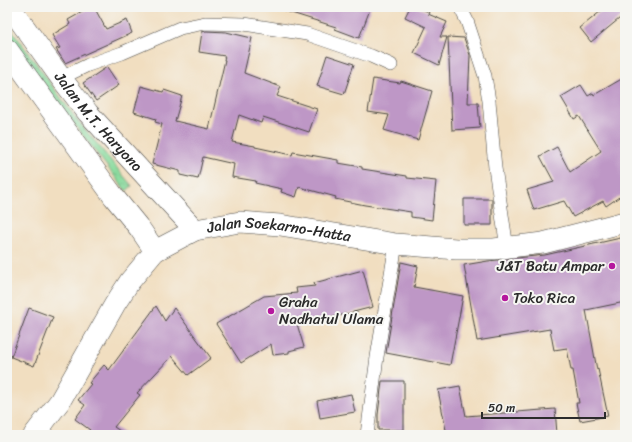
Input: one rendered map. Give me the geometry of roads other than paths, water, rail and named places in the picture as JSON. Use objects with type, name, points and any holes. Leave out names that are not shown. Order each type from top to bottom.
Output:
[{"type":"highway","name":"Jalan M.T. Haryono","points":[[10,7],[88,113],[195,230]]},
{"type":"highway","name":"Jalan M.T. Haryono","points":[[7,48],[114,197],[140,228],[155,251]]},
{"type":"highway","name":"Jalan Soekarno-Hatta","points":[[34,435],[60,401],[115,304],[130,281],[155,251],[195,230],[240,222],[280,225],[396,244],[456,249],[494,249],[543,243],[625,222]]},
{"type":"street","points":[[460,7],[467,21],[485,76],[489,101],[495,168],[507,248]]},
{"type":"street","points":[[62,78],[88,65],[122,53],[180,28],[204,23],[244,24],[307,34],[371,56],[391,65]]},
{"type":"street","points":[[367,435],[377,357],[396,244]]},
{"type":"place","name":"J&T Batu Ampar","points":[[612,266]]},
{"type":"place","name":"Toko Rica","points":[[505,298]]},
{"type":"place","name":"Graha Nadhatul Ulama","points":[[271,311]]}]
